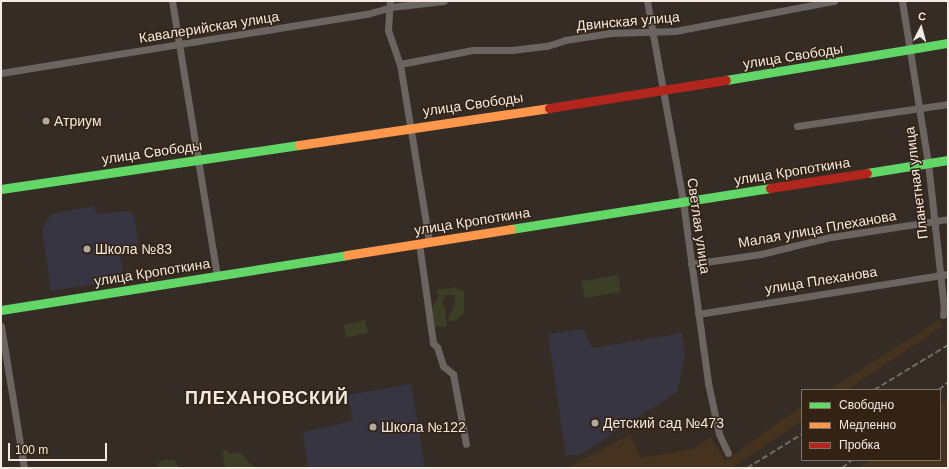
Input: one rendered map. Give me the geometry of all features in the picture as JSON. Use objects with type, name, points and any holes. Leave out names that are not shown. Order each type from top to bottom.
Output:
[{"type":"main road","name":"улица Свободы","points":[[1,189],[663,91],[948,44]]},
{"type":"main road","name":"улица Кропоткина","points":[[1,310],[948,160]]},
{"type":"street","points":[[172,1],[178,45],[217,275]]},
{"type":"street","name":"Кавалерийская улица","points":[[1,73],[367,14],[391,4],[444,1]]},
{"type":"street","name":"Светлая улица","points":[[647,1],[654,33],[683,202],[708,383],[719,434],[728,453]]},
{"type":"street","name":"Двинская улица","points":[[400,64],[473,50],[512,50],[547,46],[565,40],[610,34],[654,33],[834,1]]},
{"type":"street","name":"Планетная улица","points":[[902,1],[928,163],[934,222],[944,275],[943,315]]},
{"type":"street","points":[[391,4],[388,30],[400,64],[412,127],[429,241]]},
{"type":"street","points":[[797,126],[948,104]]},
{"type":"street","name":"Малая улица Плеханова","points":[[691,264],[761,254],[831,237],[948,219]]},
{"type":"street","points":[[419,243],[433,343],[437,347],[443,366],[453,374],[466,444]]},
{"type":"street","name":"улица Плеханова","points":[[698,314],[944,275]]},
{"type":"street","points":[[1,326],[24,468]]},
{"type":"shaded area","name":"Школа №83","points":[[94,206],[97,214],[127,211],[134,214],[139,246],[119,251],[123,270],[114,281],[51,291],[42,228],[51,214]]},
{"type":"shaded area","points":[[939,320],[943,326],[848,389],[831,389]]},
{"type":"shaded area","name":"Детский сад №473","points":[[583,329],[593,348],[682,333],[685,356],[677,392],[581,454],[566,455],[548,334]]},
{"type":"shaded area","name":"Школа №122","points":[[411,384],[425,468],[308,468],[303,432],[353,421],[347,395]]},
{"type":"shaded area","points":[[948,398],[948,468],[859,468],[869,461],[941,461],[941,403]]},
{"type":"shaded area","points":[[801,407],[801,422],[731,468],[568,467],[630,435],[641,458],[695,448],[711,437],[725,461]]},
{"type":"green space","points":[[618,275],[621,292],[585,298],[582,281]]},
{"type":"green space","points":[[455,287],[464,292],[464,313],[456,321],[449,321],[448,318],[455,305],[455,295],[445,295],[442,304],[445,307],[447,326],[435,327],[432,308],[439,296],[437,290]]},
{"type":"green space","points":[[365,320],[368,333],[346,338],[344,325]]},
{"type":"green space","points":[[228,450],[229,454],[240,452],[254,468],[225,468],[222,451]]},
{"type":"green space","points":[[164,460],[175,460],[179,468],[159,468],[157,464]]},
{"type":"railway","points":[[876,389],[948,345]]},
{"type":"railway","points":[[940,389],[948,382]]},
{"type":"railway","points":[[747,468],[801,435]]},
{"type":"railway","points":[[842,468],[851,461]]},
{"type":"traffic: fast","points":[[726,80],[948,43]]},
{"type":"traffic: fast","points":[[1,189],[299,145]]},
{"type":"traffic: fast","points":[[867,173],[948,160]]},
{"type":"traffic: fast","points":[[511,229],[770,188]]},
{"type":"traffic: fast","points":[[1,310],[347,255]]},
{"type":"traffic: slow","points":[[299,145],[549,108]]},
{"type":"traffic: slow","points":[[347,255],[511,229]]},
{"type":"traffic: jam","points":[[549,108],[726,80]]},
{"type":"traffic: jam","points":[[770,188],[867,173]]},
{"type":"place","name":"Атриум","points":[[46,121]]},
{"type":"place","name":"Школа №83","points":[[87,249]]},
{"type":"place","name":"Детский сад №473","points":[[595,423]]},
{"type":"place","name":"Школа №122","points":[[373,427]]},
{"type":"district","name":"ПЛЕХАНОВСКИЙ","points":[[267,398]]}]
